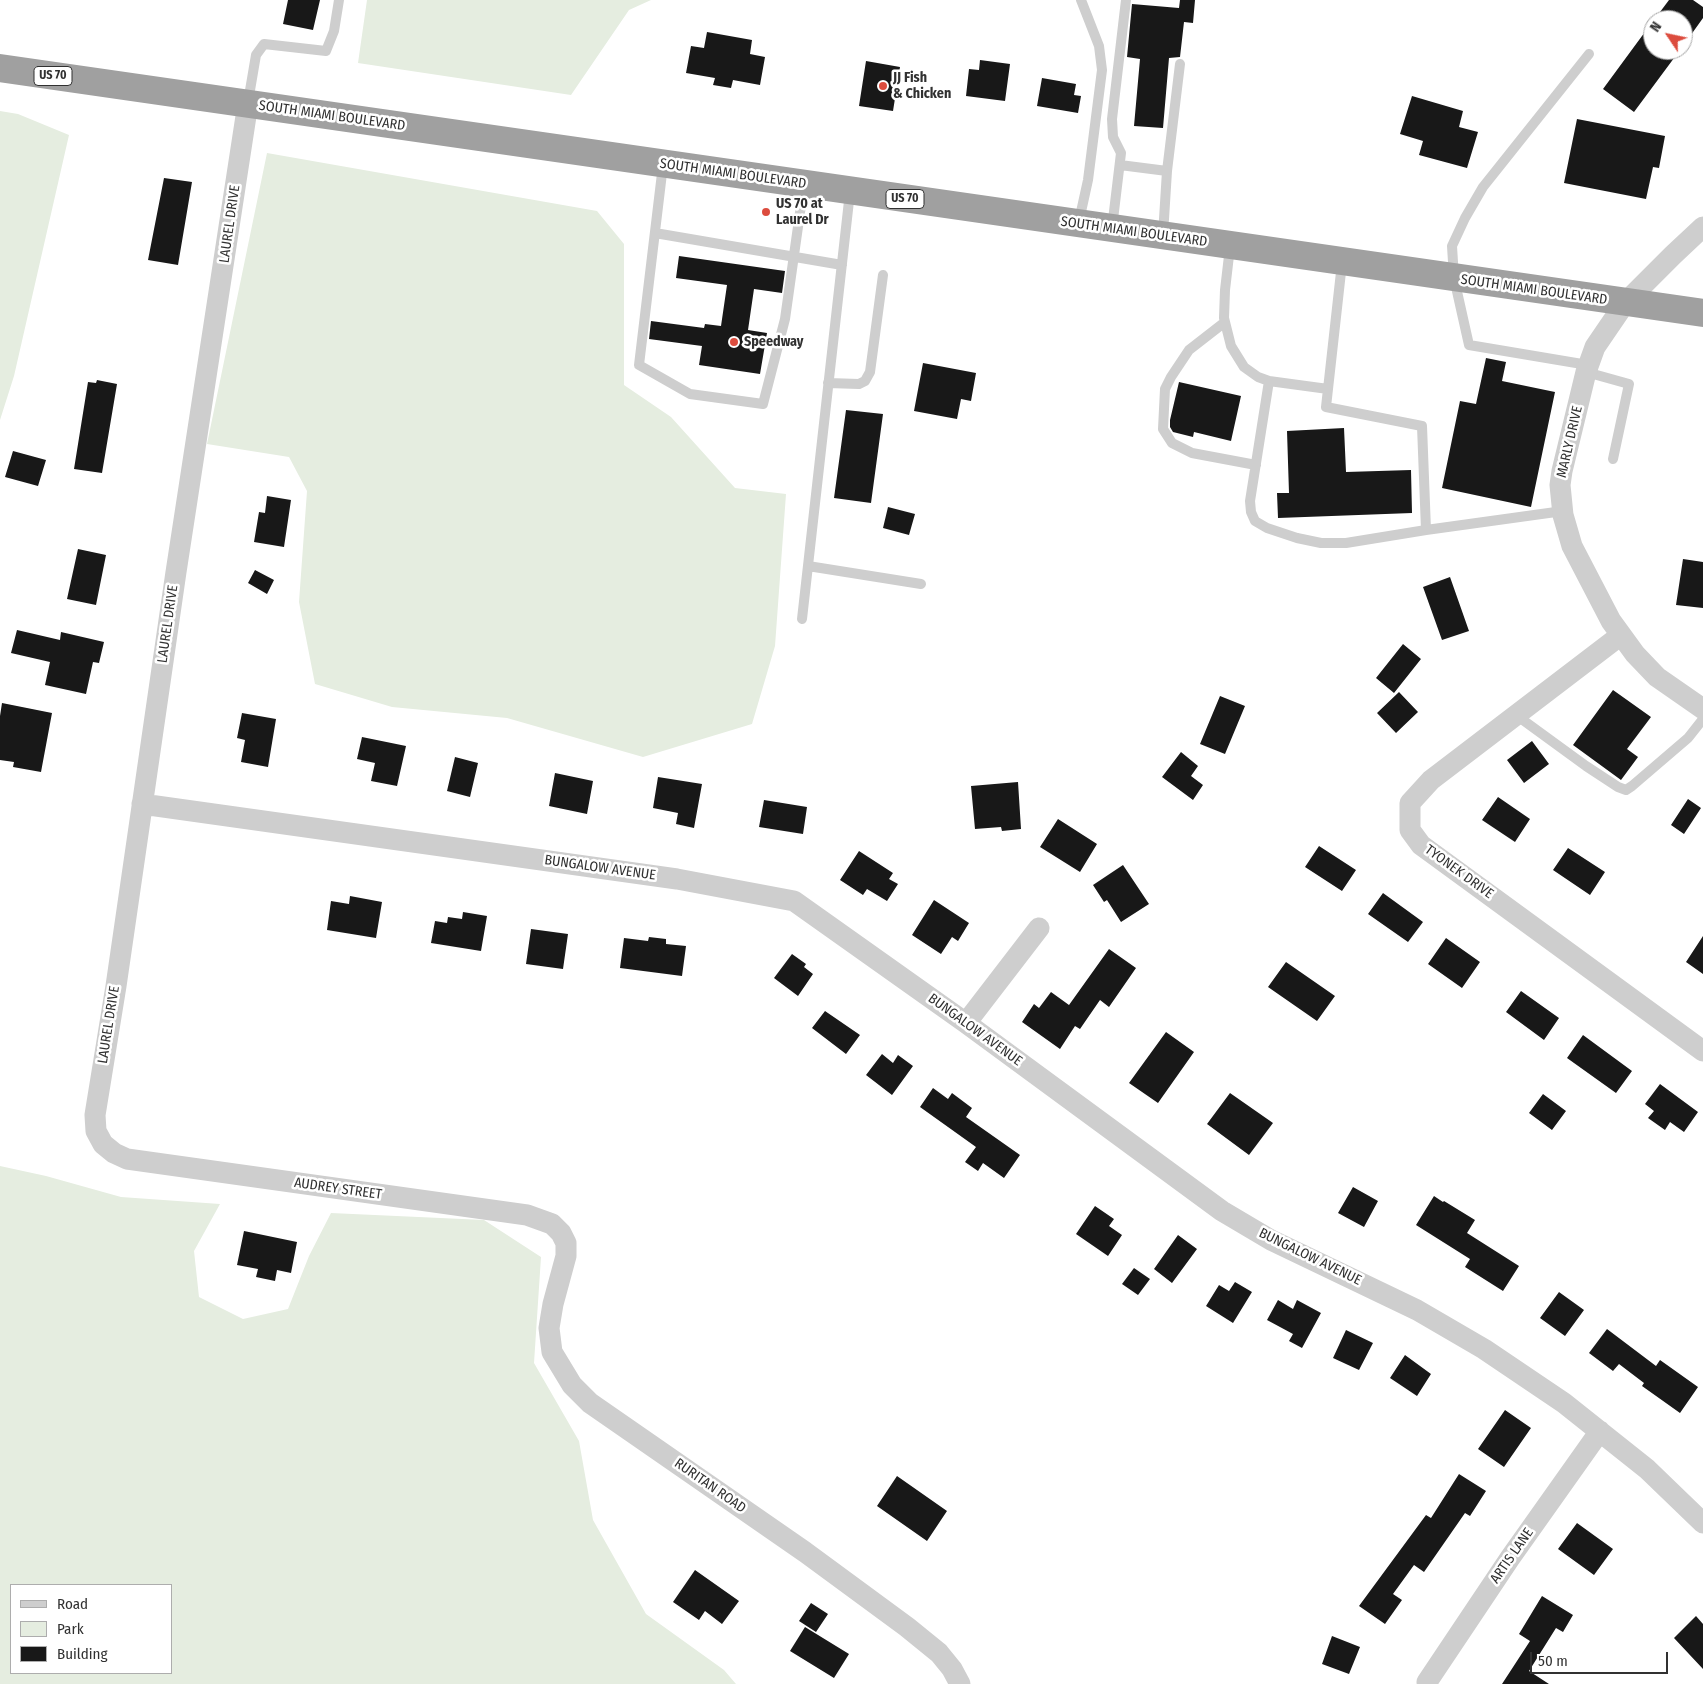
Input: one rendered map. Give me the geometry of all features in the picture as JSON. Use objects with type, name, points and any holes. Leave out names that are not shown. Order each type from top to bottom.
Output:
[{"type":"highway","name":"SOUTH MIAMI BOULEVARD","points":[[0,68],[1703,313]]},
{"type":"street","name":"LAUREL DRIVE","points":[[103,1144],[96,1131],[95,1114],[116,986],[177,562],[248,103]]},
{"type":"street","name":"MARLY DRIVE","points":[[1701,232],[1625,303],[1595,347],[1587,368],[1560,485],[1563,511],[1572,546],[1591,584],[1621,635],[1635,654],[1657,677],[1703,709]]},
{"type":"street","name":"TYONEK DRIVE","points":[[1621,635],[1431,780],[1410,803],[1410,830],[1421,845],[1703,1050]]},
{"type":"street","name":"BUNGALOW AVENUE","points":[[142,804],[677,879],[794,901],[966,1023],[1222,1211],[1271,1240],[1387,1295],[1468,1340],[1564,1403],[1647,1469],[1703,1522]]},
{"type":"street","points":[[966,1023],[1038,928]]},
{"type":"street","name":"AUDREY STREET","points":[[103,1144],[114,1153],[128,1159],[527,1215],[552,1224],[566,1243]]},
{"type":"street","name":"RURITAN ROAD","points":[[566,1243],[566,1256],[553,1304],[549,1328],[552,1352],[572,1385],[590,1403],[797,1547],[906,1627],[939,1653],[952,1669],[960,1684]]},
{"type":"street","name":"ARTIS LANE","points":[[1427,1682],[1510,1558],[1600,1431]]},
{"type":"lane","points":[[248,103],[256,55],[264,44],[326,51],[334,31],[339,0]]},
{"type":"lane","points":[[1078,224],[1089,171],[1102,70],[1099,46],[1081,0]]},
{"type":"lane","points":[[1112,229],[1121,153],[1114,137],[1112,119],[1126,0]]},
{"type":"lane","points":[[1589,54],[1483,187],[1465,218],[1452,246],[1454,278],[1469,346],[1587,368],[1629,384],[1613,459]]},
{"type":"lane","points":[[1163,236],[1167,171],[1180,64]]},
{"type":"lane","points":[[663,164],[639,366],[690,394],[763,404],[785,319],[804,184]]},
{"type":"lane","points":[[1120,165],[1167,171]]},
{"type":"lane","points":[[802,619],[850,191]]},
{"type":"lane","points":[[655,233],[842,265]]},
{"type":"lane","points":[[1230,246],[1225,290],[1224,322],[1231,346],[1244,367],[1269,382],[1328,389]]},
{"type":"lane","points":[[1342,262],[1326,407],[1422,426],[1426,530]]},
{"type":"lane","points":[[828,383],[859,384],[865,381],[870,372],[883,275]]},
{"type":"lane","points":[[1224,322],[1189,350],[1171,377],[1165,389],[1163,429],[1172,443],[1192,453],[1256,465]]},
{"type":"lane","points":[[1269,382],[1250,501],[1251,512],[1256,520],[1267,528],[1297,538],[1321,543],[1346,543],[1563,511]]},
{"type":"lane","points":[[808,566],[921,584]]},
{"type":"lane","points":[[1516,715],[1618,788],[1626,790],[1688,738],[1703,719]]},
{"type":"green space","points":[[367,0],[651,0],[629,10],[571,95],[358,63]]},
{"type":"green space","points":[[0,111],[18,114],[69,135],[14,376],[0,420]]},
{"type":"green space","points":[[267,153],[597,211],[624,244],[624,385],[671,417],[735,488],[786,494],[775,646],[752,724],[643,757],[507,718],[392,707],[315,684],[299,602],[307,491],[289,457],[207,444]]},
{"type":"green space","points":[[0,1166],[46,1176],[121,1197],[220,1204],[194,1251],[199,1297],[243,1319],[288,1309],[309,1256],[331,1213],[484,1220],[541,1257],[534,1363],[579,1441],[593,1520],[646,1614],[724,1670],[736,1684],[0,1684]]},
{"type":"building","points":[[288,0],[320,0],[313,30],[283,24]]},
{"type":"building","points":[[1180,0],[1195,0],[1193,23],[1184,22],[1180,57],[1169,58],[1163,128],[1134,126],[1140,59],[1127,57],[1132,4],[1179,8]]},
{"type":"building","points":[[1669,0],[1693,0],[1703,7],[1703,18],[1693,32],[1693,10],[1662,10]]},
{"type":"building","points":[[707,32],[752,40],[750,54],[765,57],[760,85],[733,80],[731,88],[713,85],[715,78],[686,73],[691,46],[704,48]]},
{"type":"building","points":[[1643,35],[1643,60],[1673,60],[1634,112],[1603,89]]},
{"type":"building","points":[[980,60],[1010,64],[1005,101],[966,96],[969,69],[979,70]]},
{"type":"building","points":[[866,61],[900,67],[893,111],[859,106]]},
{"type":"building","points":[[1042,78],[1076,84],[1074,95],[1081,96],[1078,113],[1037,106]]},
{"type":"building","points":[[1412,96],[1463,111],[1459,127],[1478,132],[1467,168],[1419,155],[1423,141],[1400,134]]},
{"type":"building","points":[[1577,119],[1665,136],[1659,168],[1653,167],[1646,199],[1564,183]]},
{"type":"building","points":[[164,178],[192,182],[178,265],[148,260]]},
{"type":"building","points":[[679,256],[785,271],[782,293],[754,289],[748,330],[767,333],[760,374],[699,365],[702,346],[649,339],[651,321],[704,328],[705,324],[721,326],[727,285],[676,278]]},
{"type":"building","points":[[1486,358],[1506,362],[1502,381],[1555,392],[1531,507],[1442,488],[1460,401],[1476,404]]},
{"type":"building","points":[[923,363],[976,373],[971,401],[961,399],[957,419],[914,411]]},
{"type":"building","points":[[97,380],[117,384],[102,473],[74,469],[88,382],[96,383]]},
{"type":"building","points":[[1179,382],[1241,396],[1231,441],[1194,432],[1193,437],[1173,432],[1170,427],[1170,420]]},
{"type":"building","points":[[846,410],[883,414],[871,503],[834,498]]},
{"type":"building","points":[[1344,428],[1346,472],[1411,470],[1412,513],[1278,518],[1277,493],[1289,493],[1287,431]]},
{"type":"building","points":[[13,451],[46,460],[38,486],[5,477]]},
{"type":"building","points":[[267,496],[291,500],[284,547],[254,542],[259,512],[265,513]]},
{"type":"building","points":[[888,507],[915,514],[909,535],[883,528]]},
{"type":"building","points":[[78,549],[106,555],[96,605],[67,599]]},
{"type":"building","points":[[1683,559],[1703,562],[1703,608],[1676,605]]},
{"type":"building","points":[[255,570],[274,580],[267,594],[248,583]]},
{"type":"building","points":[[1450,577],[1469,631],[1442,640],[1423,587]]},
{"type":"building","points":[[17,630],[60,640],[61,632],[104,642],[99,663],[93,662],[86,694],[45,685],[50,662],[11,653]]},
{"type":"building","points":[[1403,644],[1421,659],[1394,693],[1376,678]]},
{"type":"building","points":[[1613,690],[1651,717],[1627,749],[1638,757],[1621,780],[1573,745]]},
{"type":"building","points":[[1399,692],[1418,712],[1396,733],[1377,713]]},
{"type":"building","points":[[1220,696],[1245,706],[1225,754],[1200,744]]},
{"type":"building","points":[[2,703],[52,713],[41,772],[13,767],[14,762],[0,760],[0,716]]},
{"type":"building","points":[[242,713],[276,719],[268,767],[241,762],[245,740],[237,738]]},
{"type":"building","points":[[362,737],[406,746],[397,786],[371,781],[375,763],[357,759]]},
{"type":"building","points":[[1532,741],[1549,764],[1524,783],[1507,760]]},
{"type":"building","points":[[1181,752],[1198,766],[1191,776],[1203,785],[1193,800],[1162,777]]},
{"type":"building","points":[[455,757],[478,763],[470,797],[447,791]]},
{"type":"building","points":[[555,773],[593,781],[587,814],[549,806]]},
{"type":"building","points":[[658,777],[702,784],[694,828],[676,824],[678,813],[653,808]]},
{"type":"building","points":[[1018,782],[1021,829],[1002,831],[1001,827],[975,829],[971,786]]},
{"type":"building","points":[[1498,797],[1530,819],[1515,842],[1482,820]]},
{"type":"building","points":[[1688,799],[1701,808],[1684,834],[1671,825]]},
{"type":"building","points":[[764,800],[807,807],[803,834],[759,827]]},
{"type":"building","points":[[1058,819],[1097,844],[1080,872],[1040,847]]},
{"type":"building","points":[[1319,846],[1356,870],[1342,891],[1305,867]]},
{"type":"building","points":[[1568,848],[1605,872],[1590,895],[1553,870]]},
{"type":"building","points":[[859,851],[893,873],[889,879],[898,884],[887,901],[867,889],[863,895],[840,880]]},
{"type":"building","points":[[1123,865],[1149,904],[1121,922],[1107,900],[1104,902],[1093,885]]},
{"type":"building","points":[[1383,893],[1423,922],[1408,942],[1368,914]]},
{"type":"building","points":[[350,896],[382,902],[376,938],[327,930],[331,901],[349,904]]},
{"type":"building","points":[[934,900],[969,923],[958,941],[952,937],[941,954],[912,935]]},
{"type":"building","points":[[463,912],[487,916],[481,951],[431,943],[435,921],[447,923],[448,917],[462,919]]},
{"type":"building","points":[[531,929],[568,934],[563,969],[526,964]]},
{"type":"building","points":[[1703,936],[1703,974],[1686,962]]},
{"type":"building","points":[[649,937],[666,939],[666,944],[686,946],[682,976],[620,968],[624,938],[648,941]]},
{"type":"building","points":[[1446,938],[1480,962],[1462,988],[1428,964]]},
{"type":"building","points":[[1109,949],[1136,968],[1109,1007],[1100,1000],[1080,1029],[1075,1026],[1060,1049],[1022,1022],[1034,1004],[1039,1008],[1051,992],[1069,1005]]},
{"type":"building","points":[[792,954],[806,964],[804,967],[813,974],[798,996],[774,978]]},
{"type":"building","points":[[1286,962],[1335,996],[1317,1021],[1268,987]]},
{"type":"building","points":[[1521,991],[1559,1018],[1544,1040],[1506,1012]]},
{"type":"building","points":[[825,1011],[860,1035],[846,1054],[812,1028]]},
{"type":"building","points":[[1166,1032],[1194,1052],[1158,1103],[1129,1083]]},
{"type":"building","points":[[1583,1035],[1632,1071],[1616,1093],[1567,1058]]},
{"type":"building","points":[[882,1054],[893,1063],[898,1055],[913,1066],[892,1095],[866,1075]]},
{"type":"building","points":[[1660,1084],[1698,1112],[1684,1132],[1670,1122],[1665,1130],[1648,1118],[1654,1111],[1645,1104]]},
{"type":"building","points":[[933,1088],[948,1099],[952,1093],[972,1108],[966,1117],[1020,1155],[1004,1178],[983,1163],[978,1171],[965,1162],[976,1147],[920,1107]]},
{"type":"building","points":[[1230,1093],[1273,1123],[1249,1155],[1207,1124]]},
{"type":"building","points":[[1543,1094],[1566,1111],[1552,1130],[1529,1113]]},
{"type":"building","points":[[1353,1187],[1378,1201],[1364,1227],[1338,1213]]},
{"type":"building","points":[[1434,1196],[1475,1220],[1467,1233],[1519,1266],[1503,1291],[1465,1267],[1470,1259],[1416,1225]]},
{"type":"building","points":[[1095,1206],[1114,1219],[1109,1226],[1122,1235],[1108,1256],[1076,1234]]},
{"type":"building","points":[[244,1231],[297,1242],[291,1273],[277,1270],[275,1281],[256,1277],[258,1269],[237,1265]]},
{"type":"building","points":[[1178,1235],[1197,1249],[1172,1283],[1154,1269]]},
{"type":"building","points":[[1134,1268],[1150,1279],[1138,1295],[1122,1284]]},
{"type":"building","points":[[1235,1282],[1252,1292],[1233,1323],[1206,1306],[1219,1285],[1229,1291]]},
{"type":"building","points":[[1559,1292],[1584,1310],[1565,1336],[1540,1318]]},
{"type":"building","points":[[1278,1300],[1293,1309],[1297,1300],[1321,1313],[1302,1348],[1289,1341],[1293,1334],[1267,1320]]},
{"type":"building","points":[[1607,1329],[1656,1366],[1660,1360],[1698,1387],[1680,1413],[1642,1386],[1644,1383],[1619,1364],[1613,1371],[1589,1353]]},
{"type":"building","points":[[1346,1330],[1373,1343],[1359,1370],[1333,1358]]},
{"type":"building","points":[[1405,1355],[1431,1374],[1417,1396],[1390,1378]]},
{"type":"building","points":[[1505,1410],[1531,1428],[1504,1467],[1478,1449]]},
{"type":"building","points":[[1459,1474],[1486,1491],[1470,1516],[1465,1513],[1424,1572],[1414,1565],[1393,1594],[1402,1600],[1385,1624],[1359,1606],[1426,1515],[1431,1518]]},
{"type":"building","points":[[897,1476],[947,1511],[927,1541],[877,1506]]},
{"type":"building","points":[[1577,1523],[1613,1549],[1594,1575],[1558,1549]]},
{"type":"building","points":[[695,1570],[739,1601],[722,1624],[705,1611],[699,1620],[673,1602]]},
{"type":"building","points":[[1542,1596],[1573,1615],[1563,1632],[1556,1628],[1529,1671],[1549,1684],[1502,1684],[1530,1641],[1519,1634]]},
{"type":"building","points":[[811,1603],[828,1614],[816,1632],[799,1621]]},
{"type":"building","points":[[1696,1616],[1703,1624],[1703,1669],[1674,1638]]},
{"type":"building","points":[[805,1627],[849,1654],[834,1678],[790,1651]]},
{"type":"building","points":[[1332,1636],[1360,1647],[1349,1674],[1322,1664]]},
{"type":"place","name":"JJ Fish & Chicken","points":[[883,86]]},
{"type":"place","name":"US 70 at Laurel Dr","points":[[766,212]]},
{"type":"place","name":"Speedway","points":[[734,342]]}]
